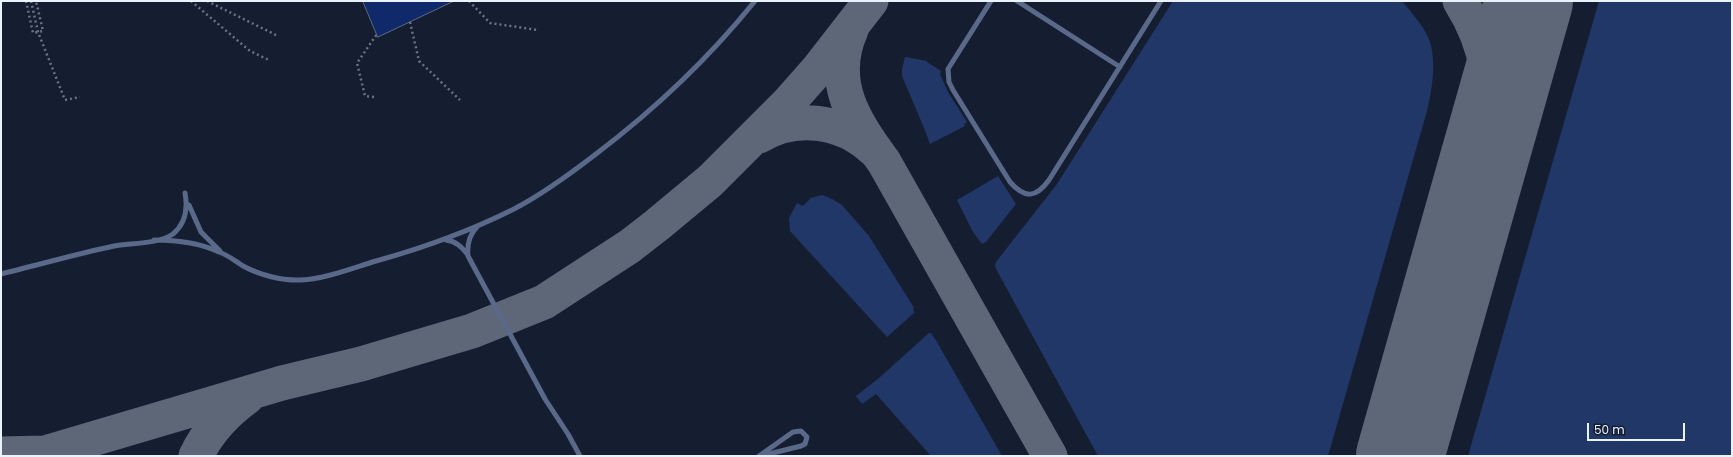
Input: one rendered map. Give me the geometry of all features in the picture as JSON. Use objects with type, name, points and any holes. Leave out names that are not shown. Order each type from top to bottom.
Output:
[{"type":"lane","points":[[1,274],[114,246],[165,238],[180,226],[187,210],[186,193],[190,209],[201,232],[220,250],[253,271],[262,274],[300,280],[316,278],[444,240],[515,208],[577,169],[623,133],[672,90],[706,57],[755,1]]},
{"type":"lane","points":[[991,1],[948,69],[947,76],[953,90],[1010,182],[1017,190],[1024,193],[1036,193],[1042,189],[1161,1]]},
{"type":"lane","points":[[1017,1],[1120,68]]},
{"type":"lane","points":[[468,256],[467,248],[469,240],[480,225]]},
{"type":"lane","points":[[154,240],[193,243],[232,258]]},
{"type":"lane","points":[[444,240],[457,243],[468,256],[545,399],[568,434],[580,456]]},
{"type":"lane","points":[[801,431],[807,437],[805,444],[802,446],[760,456],[793,432],[801,431]]},
{"type":"path","points":[[26,1],[33,34],[43,31],[36,1]]},
{"type":"path","points":[[31,1],[38,32],[65,100],[80,97]]},
{"type":"path","points":[[191,1],[250,51],[269,60]]},
{"type":"path","points":[[207,1],[278,36]]},
{"type":"path","points":[[469,1],[490,23],[538,30]]},
{"type":"path","points":[[410,22],[419,61],[460,100]]},
{"type":"path","points":[[374,96],[364,96],[357,63],[377,34]]},
{"type":"shaded area","points":[[1173,1],[1402,1],[1420,24],[1429,39],[1433,57],[1433,75],[1427,111],[1328,456],[1098,456],[995,267],[996,262],[1057,184]]},
{"type":"shaded area","points":[[1599,1],[1732,1],[1732,456],[1468,456]]},
{"type":"shaded area","points":[[905,57],[927,61],[941,71],[940,74],[948,92],[967,122],[964,124],[965,126],[930,144],[902,76]]},
{"type":"shaded area","points":[[998,176],[1016,204],[986,242],[982,244],[973,232],[957,200]]},
{"type":"shaded area","points":[[822,195],[842,205],[869,236],[913,306],[914,313],[887,337],[790,231],[789,218],[797,203],[803,206],[811,198]]},
{"type":"shaded area","points":[[929,333],[931,333],[937,342],[1002,456],[931,456],[876,394],[862,404],[856,396],[879,378]]},
{"type":"building","points":[[363,1],[454,1],[378,37]]},
{"type":"taxiway","points":[[1,454],[45,453],[282,383],[361,364],[472,331],[544,302],[630,246],[710,181],[789,102],[819,68],[871,1]]},
{"type":"taxiway","points":[[1460,1],[1478,36],[1487,70],[1490,106],[1488,145]]},
{"type":"taxiway","points":[[851,30],[845,49],[842,67],[843,84],[854,116],[884,162],[1050,456]]},
{"type":"taxiway","points":[[759,136],[773,129],[788,125],[818,123],[833,126],[847,132],[861,139],[873,149]]},
{"type":"taxiway","points":[[196,456],[206,438],[218,423],[231,409],[247,397]]},
{"type":"runway","points":[[1400,456],[1529,1]]}]
